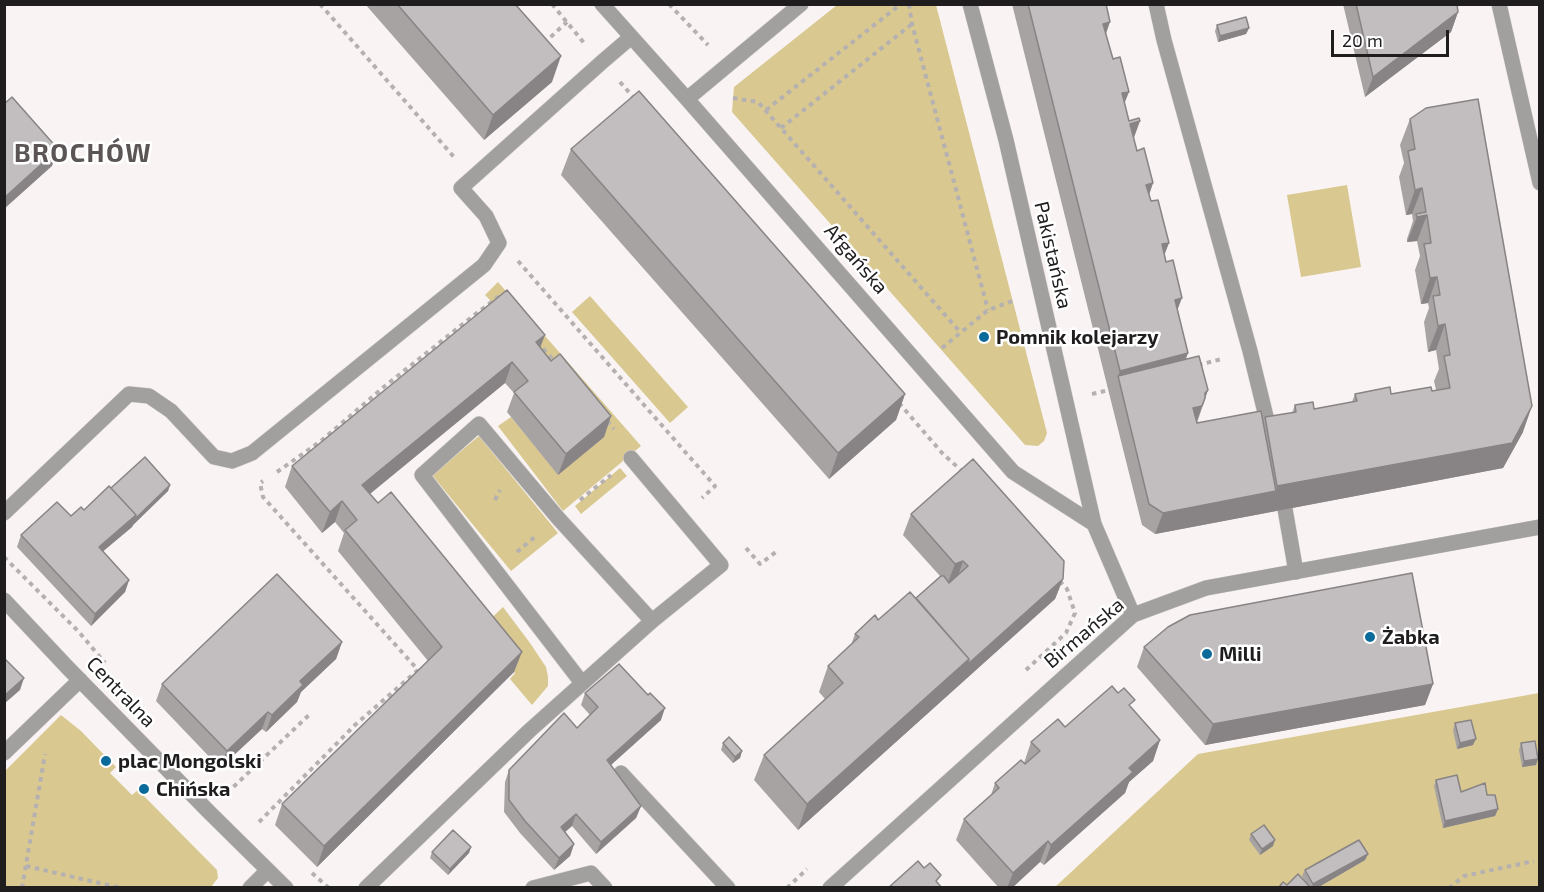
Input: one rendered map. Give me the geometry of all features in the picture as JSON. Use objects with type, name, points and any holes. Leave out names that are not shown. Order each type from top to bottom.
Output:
[{"type":"street","name":"Afgańska","points":[[602,4],[1013,472],[1094,524]]},
{"type":"street","points":[[687,99],[801,4]]},
{"type":"street","name":"Pakistańska","points":[[970,4],[1006,140],[1094,524],[1133,615]]},
{"type":"street","points":[[1156,4],[1272,440]]},
{"type":"street","points":[[1499,4],[1539,183]]},
{"type":"street","points":[[4,513],[129,394],[149,396],[171,411],[214,457],[232,461],[252,453],[484,265],[499,243],[486,216],[461,188],[630,38]]},
{"type":"street","points":[[582,683],[422,475],[471,431],[479,424],[558,518],[652,621]]},
{"type":"street","points":[[366,888],[529,731],[652,621],[720,565],[632,458]]},
{"type":"street","points":[[1285,509],[1296,572]]},
{"type":"street","name":"Birmańska","points":[[830,888],[1133,615],[1206,588],[1539,527]]},
{"type":"street","name":"Centralna","points":[[4,600],[286,888]]},
{"type":"street","points":[[4,753],[80,680]]},
{"type":"street","points":[[621,773],[728,888]]},
{"type":"street","points":[[250,888],[267,871]]},
{"type":"street","points":[[533,888],[591,873],[604,888]]},
{"type":"path","points":[[320,4],[473,178]]},
{"type":"path","points":[[552,4],[637,101]]},
{"type":"path","points":[[669,4],[689,26]]},
{"type":"path","points":[[766,111],[901,4]]},
{"type":"path","points":[[909,4],[912,24],[988,310]]},
{"type":"path","points":[[541,45],[567,22]]},
{"type":"path","points":[[781,128],[912,24]]},
{"type":"path","points":[[715,77],[733,98],[758,102],[961,333]]},
{"type":"path","points":[[499,243],[508,249],[715,486],[701,498],[709,507]]},
{"type":"path","points":[[921,366],[988,310],[1039,291]]},
{"type":"path","points":[[256,825],[355,725],[418,670],[263,497],[260,483],[321,441],[385,386],[498,297],[506,306]]},
{"type":"path","points":[[537,341],[560,368]]},
{"type":"path","points":[[1198,365],[1250,351]]},
{"type":"path","points":[[897,400],[943,454],[964,473]]},
{"type":"path","points":[[607,420],[614,429]]},
{"type":"path","points":[[745,548],[760,564],[776,552]]},
{"type":"path","points":[[1053,573],[1067,590],[1075,613]]},
{"type":"path","points":[[226,794],[310,714]]},
{"type":"path","points":[[22,888],[45,751]]},
{"type":"path","points":[[1449,888],[1464,876],[1534,861]]},
{"type":"path","points":[[26,866],[121,888]]},
{"type":"shaded area","points":[[837,5],[936,5],[1047,433],[1044,441],[1038,446],[1025,445],[732,112],[734,87]]},
{"type":"shaded area","points":[[1347,185],[1361,267],[1301,277],[1287,195]]},
{"type":"shaded area","points":[[498,282],[641,446],[563,511],[498,426],[511,417],[558,474],[603,436],[500,310],[485,295]]},
{"type":"shaded area","points":[[590,296],[688,407],[670,423],[572,312]]},
{"type":"shaded area","points":[[479,436],[558,533],[511,571],[432,475]]},
{"type":"shaded area","points":[[620,468],[627,476],[581,514],[575,506]]},
{"type":"shaded area","points":[[503,607],[546,667],[548,686],[532,705],[510,679],[515,673],[479,630]]},
{"type":"shaded area","points":[[1539,693],[1539,887],[1054,888],[1198,754]]},
{"type":"shaded area","points":[[61,715],[81,731],[116,767],[110,773],[132,795],[138,790],[217,870],[218,878],[211,887],[5,887],[5,771]]},
{"type":"building","points":[[397,4],[515,4],[561,56],[493,115]]},
{"type":"building","points":[[1028,4],[1106,4],[1110,22],[1103,24],[1113,59],[1120,57],[1129,92],[1122,93],[1129,121],[1139,118],[1140,121],[1130,124],[1137,151],[1144,148],[1153,183],[1146,185],[1151,201],[1158,200],[1169,243],[1162,244],[1166,262],[1173,260],[1182,298],[1175,300],[1188,353],[1120,371]]},
{"type":"building","points":[[1356,4],[1457,4],[1458,12],[1373,77]]},
{"type":"building","points":[[1246,17],[1249,28],[1220,36],[1217,25]]},
{"type":"building","points":[[639,91],[905,394],[838,453],[571,149]]},
{"type":"building","points":[[12,97],[58,149],[4,198],[4,104]]},
{"type":"building","points":[[1478,99],[1532,406],[1512,443],[1277,486],[1265,417],[1296,412],[1295,405],[1313,402],[1314,409],[1357,401],[1355,394],[1390,387],[1391,394],[1431,387],[1432,391],[1450,388],[1444,356],[1450,355],[1445,324],[1438,326],[1433,296],[1440,295],[1437,277],[1430,278],[1424,244],[1431,243],[1427,215],[1417,217],[1416,214],[1426,212],[1422,188],[1415,190],[1408,151],[1415,149],[1410,119],[1426,108]]},
{"type":"building","points":[[507,290],[545,335],[536,342],[551,361],[560,354],[611,416],[566,454],[514,392],[528,381],[512,362],[362,485],[378,503],[391,492],[522,652],[324,846],[282,804],[442,647],[345,530],[357,520],[342,501],[330,512],[292,466]]},
{"type":"building","points":[[1199,356],[1208,390],[1202,406],[1193,408],[1197,423],[1261,411],[1276,491],[1163,513],[1149,504],[1118,376]]},
{"type":"building","points":[[145,457],[170,485],[135,519],[136,515],[111,488]]},
{"type":"building","points":[[973,459],[1064,561],[1063,579],[968,664],[969,659],[916,598],[941,576],[944,576],[949,583],[968,566],[963,561],[955,564],[911,514]]},
{"type":"building","points":[[109,486],[136,515],[99,547],[129,580],[95,614],[21,535],[57,502],[71,516],[81,507],[84,510]]},
{"type":"building","points":[[1412,573],[1433,684],[1213,724],[1144,647],[1168,627],[1190,615]]},
{"type":"building","points":[[277,574],[342,642],[300,681],[303,685],[272,715],[268,712],[227,751],[162,684]]},
{"type":"building","points":[[910,592],[969,659],[807,804],[764,755],[843,683],[828,666],[859,637],[855,634],[875,615],[878,620]]},
{"type":"building","points":[[4,658],[24,678],[4,696]]},
{"type":"building","points":[[619,664],[648,695],[650,693],[665,708],[607,760],[641,806],[601,842],[576,814],[561,827],[574,844],[559,858],[509,800],[509,770],[564,713],[577,728],[598,707],[585,693]]},
{"type":"building","points":[[1112,686],[1118,693],[1124,688],[1135,700],[1129,705],[1160,740],[1129,768],[1133,772],[1051,845],[1048,841],[1013,873],[964,819],[999,788],[995,783],[1021,760],[1025,764],[1040,751],[1031,742],[1058,719],[1065,727]]},
{"type":"building","points":[[1471,720],[1476,739],[1460,743],[1455,723]]},
{"type":"building","points":[[729,737],[742,751],[735,757],[723,743]]},
{"type":"building","points":[[1535,741],[1538,759],[1524,761],[1521,743]]},
{"type":"building","points":[[1457,775],[1461,792],[1485,783],[1487,795],[1495,795],[1498,809],[1445,821],[1436,780]]},
{"type":"building","points":[[1264,825],[1275,840],[1262,849],[1251,834]]},
{"type":"building","points":[[453,830],[471,847],[450,869],[432,852]]},
{"type":"building","points":[[1359,840],[1368,854],[1313,884],[1305,870]]},
{"type":"building","points":[[918,861],[924,868],[930,863],[941,875],[936,881],[942,888],[888,888]]},
{"type":"building","points":[[1298,874],[1309,886],[1307,888],[1278,888],[1283,882],[1287,885]]},
{"type":"place","name":"Pomnik kolejarzy","points":[[984,337]]},
{"type":"place","name":"Żabka","points":[[1370,637]]},
{"type":"place","name":"Milli","points":[[1207,654]]},
{"type":"place","name":"plac Mongolski","points":[[106,761]]},
{"type":"place","name":"Chińska","points":[[144,789]]},
{"type":"district","name":"BROCHÓW","points":[[83,153]]}]
